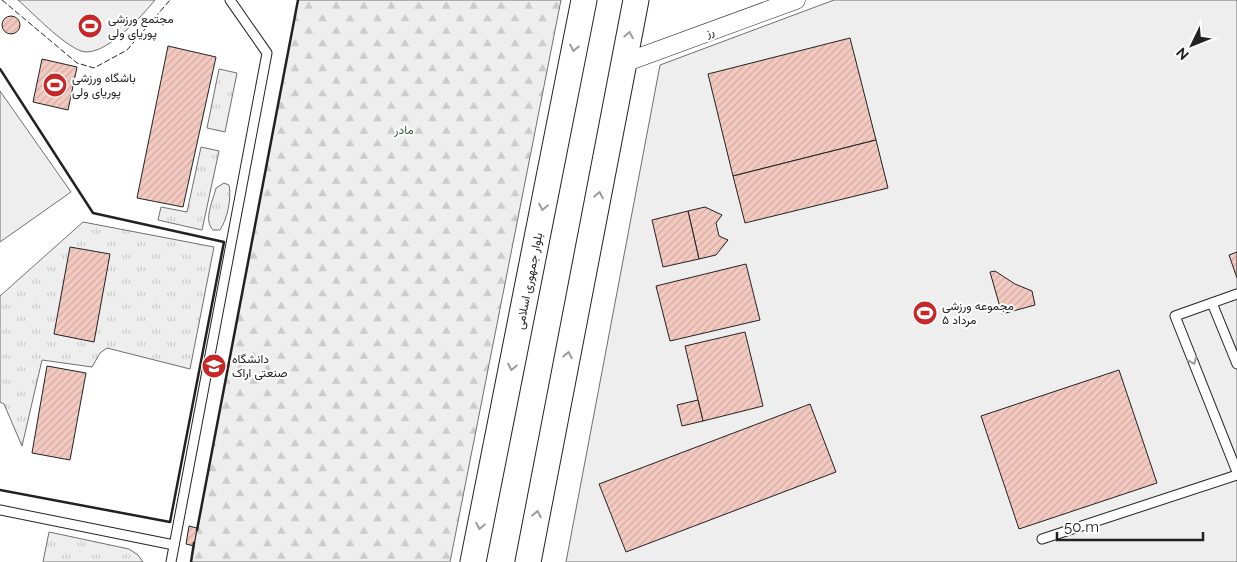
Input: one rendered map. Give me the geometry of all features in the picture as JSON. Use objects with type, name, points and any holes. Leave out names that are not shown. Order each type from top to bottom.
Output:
[{"type":"main road","name":"بلوار جمهوری اسلامی","points":[[473,562],[584,0]]},
{"type":"main road","points":[[528,562],[636,0]]},
{"type":"street","name":"رز","points":[[624,63],[796,0]]},
{"type":"lane","points":[[171,562],[268,53],[230,0]]},
{"type":"lane","points":[[1042,539],[1237,473],[1175,316],[1237,294]]},
{"type":"lane","points":[[1212,303],[1237,364]]},
{"type":"lane","points":[[0,510],[174,545]]},
{"type":"green space","name":"مجتمع ورزشی پوریای ولی","points":[[18,0],[155,0],[122,34],[100,49],[90,52],[81,51],[65,42]]},
{"type":"green space","name":"مادر","points":[[298,0],[561,0],[450,562],[191,562]]},
{"type":"green space","name":"مجموعه ورزشی ۵ مرداد","points":[[834,0],[1237,0],[1237,562],[566,562],[660,65]]},
{"type":"green space","points":[[219,69],[237,73],[225,132],[207,128]]},
{"type":"green space","points":[[0,91],[71,192],[0,242]]},
{"type":"green space","points":[[201,147],[219,151],[202,230],[158,220],[161,207],[187,212]]},
{"type":"green space","points":[[224,183],[229,185],[228,208],[220,230],[213,230],[209,221],[210,210],[216,188]]},
{"type":"green space","points":[[83,222],[214,247],[190,369],[107,348],[100,353],[92,367],[42,360],[22,446],[4,404],[0,402],[0,296]]},
{"type":"green space","points":[[49,532],[129,549],[138,555],[143,562],[43,562]]},
{"type":"building","points":[[11,16],[17,19],[20,25],[17,31],[11,34],[5,31],[2,25],[5,19]]},
{"type":"building","points":[[850,38],[876,140],[733,176],[708,74]]},
{"type":"building","points":[[168,46],[216,57],[183,207],[137,198]]},
{"type":"building","name":"باشگاه ورزشی پوریای ولی","points":[[42,59],[77,67],[68,110],[33,102]]},
{"type":"building","points":[[876,140],[888,188],[745,223],[733,176]]},
{"type":"building","points":[[705,207],[722,215],[716,223],[719,236],[728,240],[716,255],[699,259],[688,211]]},
{"type":"building","points":[[688,211],[699,259],[663,267],[652,220]]},
{"type":"building","points":[[70,247],[110,254],[94,342],[54,334]]},
{"type":"building","points":[[1237,252],[1237,278],[1229,255]]},
{"type":"building","points":[[746,264],[760,320],[670,341],[656,286]]},
{"type":"building","points":[[995,271],[1015,284],[1032,291],[1035,305],[1002,314],[990,272]]},
{"type":"building","points":[[745,332],[763,406],[703,421],[685,346]]},
{"type":"building","points":[[47,366],[86,373],[70,460],[32,453]]},
{"type":"building","points":[[1119,370],[1157,483],[1019,529],[981,416]]},
{"type":"building","points":[[698,400],[703,421],[682,426],[677,405]]},
{"type":"building","points":[[810,404],[836,472],[626,552],[599,484]]},
{"type":"building","points":[[189,526],[197,528],[194,546],[186,544]]},
{"type":"fence","points":[[2,0],[77,63],[94,68],[127,50],[170,0]]},
{"type":"wall","points":[[197,530],[298,0]]},
{"type":"wall","points":[[0,69],[93,213],[224,242],[170,522],[0,490]]},
{"type":"wall","points":[[191,562],[194,543]]},
{"type":"place","name":"مجتمع ورزشی پوریای ولی","points":[[90,26]]},
{"type":"place","name":"باشگاه ورزشی پوریای ولی","points":[[55,85]]},
{"type":"place","name":"مجموعه ورزشی ۵ مرداد","points":[[925,313]]},
{"type":"place","name":"دانشگاه صنعتی اراک","points":[[214,366]]}]
